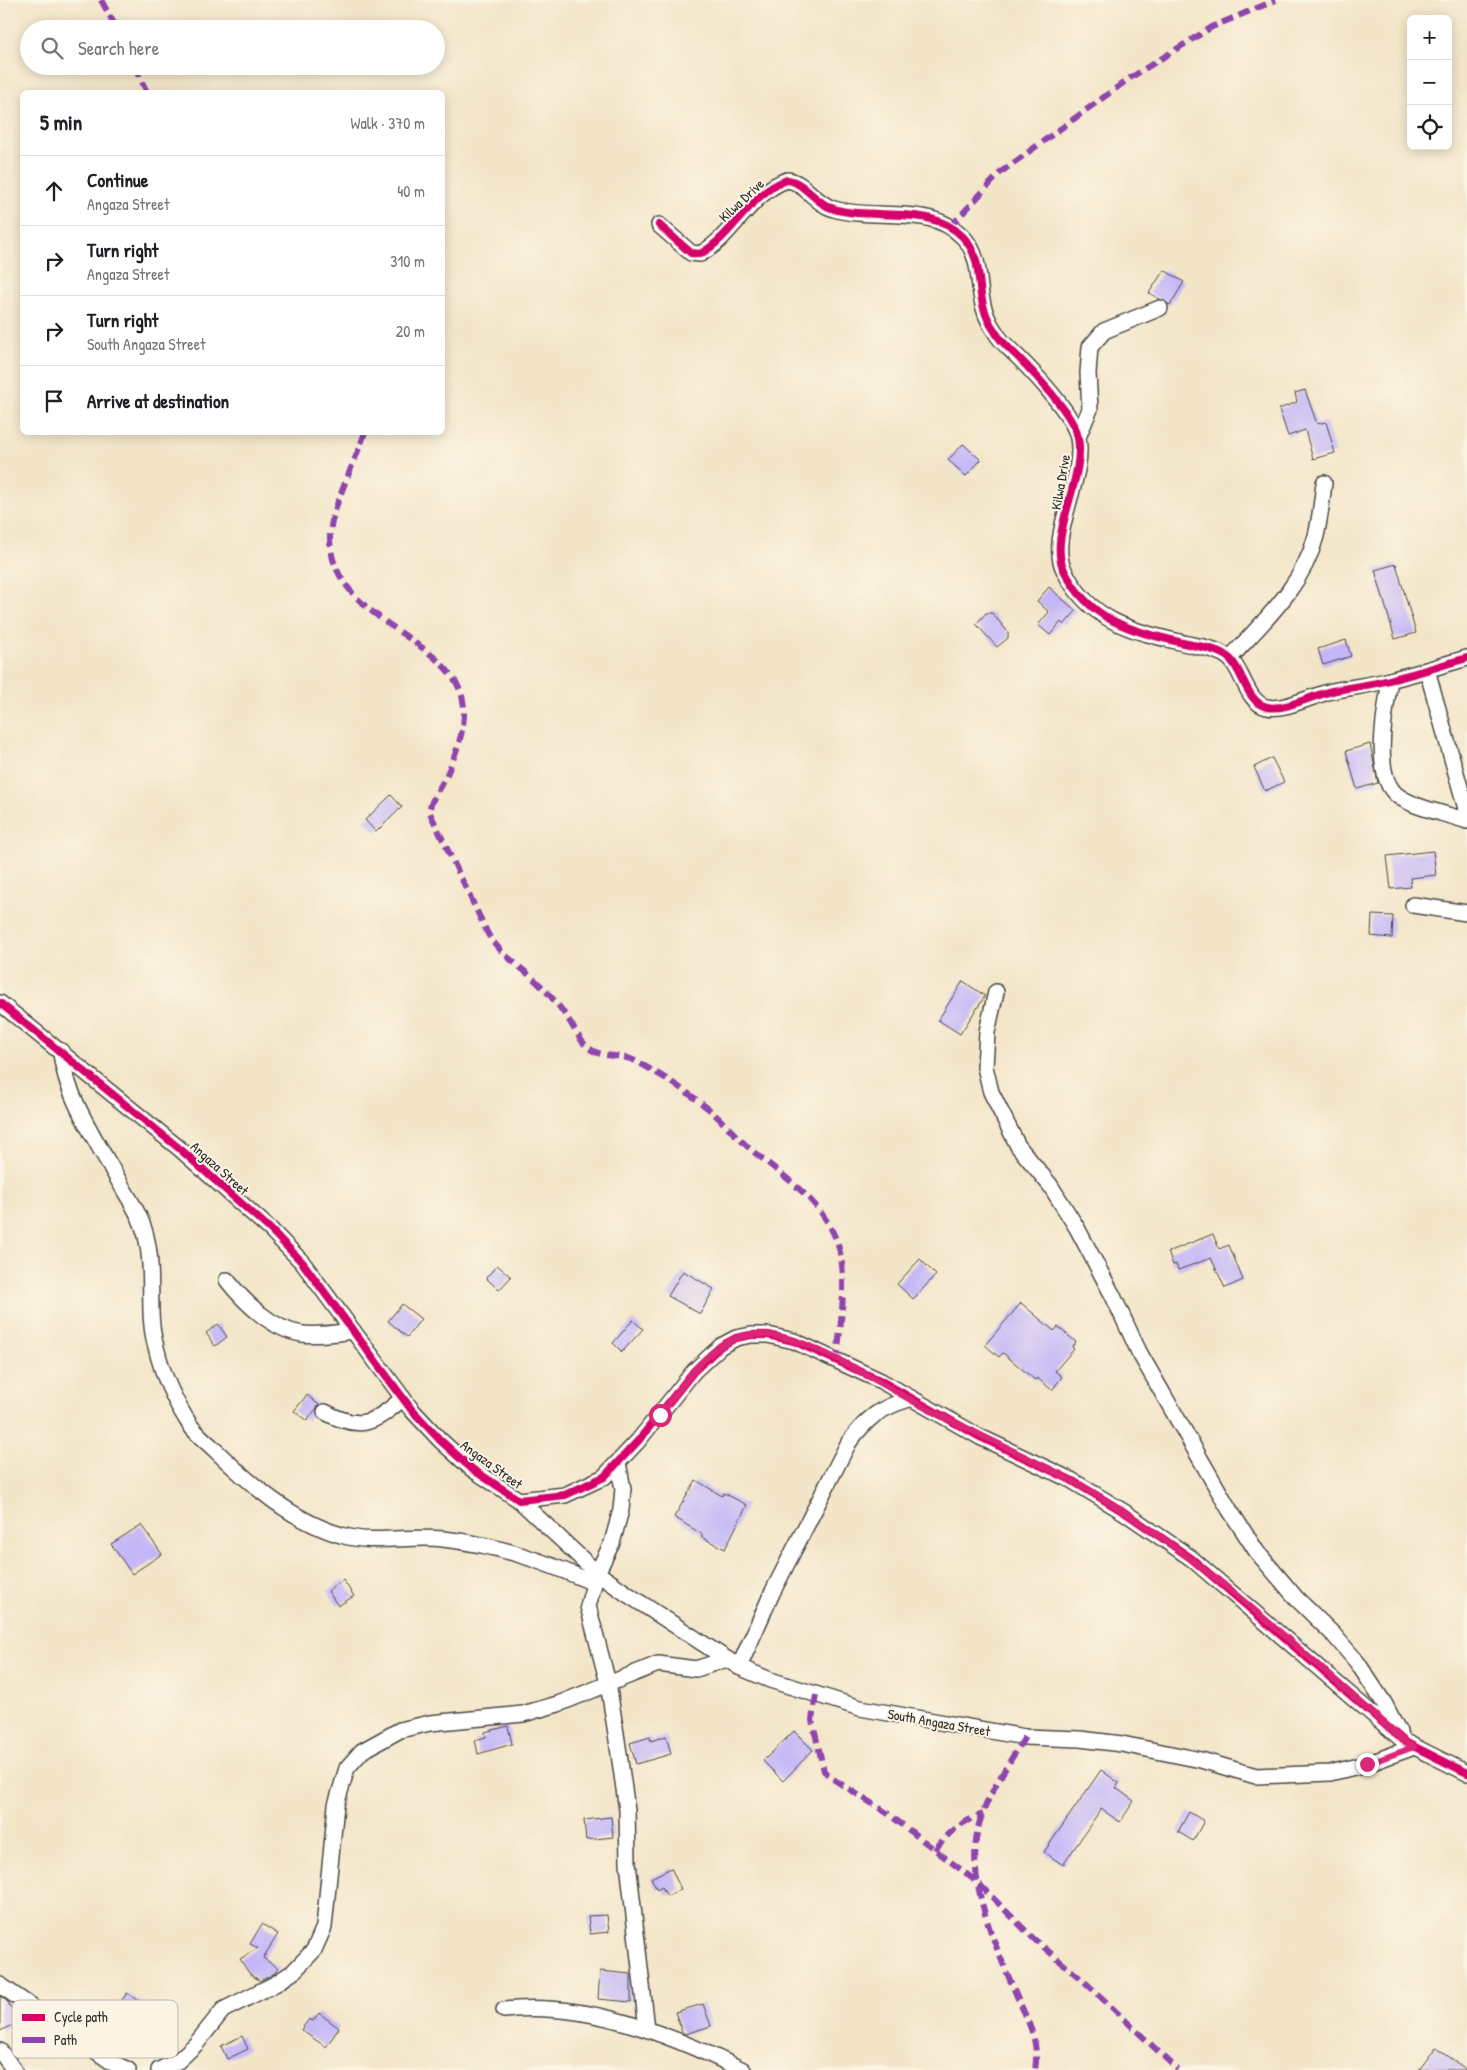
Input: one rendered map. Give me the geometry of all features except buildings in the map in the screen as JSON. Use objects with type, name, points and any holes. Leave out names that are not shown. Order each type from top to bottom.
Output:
[{"type":"street","name":"Kilwa Drive","points":[[659,225],[691,253],[700,254],[712,246],[766,191],[787,180],[799,184],[816,200],[833,209],[907,215],[950,227],[963,237],[974,255],[986,316],[997,336],[1040,380],[1070,419],[1078,438],[1078,457],[1070,502],[1060,540],[1062,567],[1077,593],[1102,616],[1133,632],[1211,649],[1230,658]]},
{"type":"street","points":[[1078,438],[1090,409],[1088,359],[1093,343],[1104,331],[1160,308]]},
{"type":"street","points":[[1324,483],[1316,537],[1306,562],[1286,596],[1230,658],[1258,704],[1268,708],[1330,692],[1390,680],[1467,658]]},
{"type":"street","points":[[1427,670],[1467,812]]},
{"type":"street","points":[[1390,680],[1383,753],[1383,770],[1388,785],[1397,795],[1405,799],[1467,820]]},
{"type":"street","points":[[1413,906],[1467,913]]},
{"type":"street","points":[[996,992],[987,1032],[986,1067],[991,1092],[1002,1117],[1018,1146],[1050,1185],[1077,1228],[1113,1296],[1138,1352],[1229,1509],[1263,1559],[1297,1599],[1333,1634],[1357,1662],[1410,1745]]},
{"type":"street","name":"Angaza Street","points":[[0,1003],[180,1150],[270,1229],[302,1262],[403,1398],[440,1440],[472,1469],[519,1500],[565,1495],[604,1477],[708,1357],[721,1346],[744,1336],[768,1335],[794,1341],[846,1364],[980,1437],[1071,1480],[1146,1527],[1191,1558],[1410,1745],[1467,1773]]},
{"type":"street","points":[[61,1051],[62,1064],[80,1110],[139,1214],[147,1241],[151,1268],[150,1314],[155,1347],[166,1378],[191,1426],[234,1468],[273,1499],[311,1524],[342,1536],[374,1539],[443,1539],[484,1546],[534,1558],[596,1578]]},
{"type":"street","points":[[227,1280],[238,1294],[258,1313],[301,1334],[353,1331]]},
{"type":"street","points":[[324,1412],[345,1422],[363,1423],[386,1411],[403,1398]]},
{"type":"street","points":[[159,2070],[178,2061],[196,2044],[223,2010],[275,1984],[293,1972],[314,1950],[324,1927],[336,1805],[347,1768],[362,1751],[400,1730],[430,1723],[523,1714],[558,1704],[658,1664],[696,1669],[733,1663],[772,1593],[849,1442],[864,1422],[886,1406],[909,1399]]},
{"type":"street","points":[[618,1463],[623,1489],[621,1510],[612,1543],[596,1578],[588,1606],[608,1683],[626,1810],[628,1863],[648,2029]]},
{"type":"street","name":"South Angaza Street","points":[[519,1500],[596,1578],[630,1596],[733,1663],[770,1680],[860,1708],[1025,1737],[1080,1739],[1122,1744],[1201,1760],[1256,1776],[1330,1773],[1367,1764],[1410,1745]]},
{"type":"street","points":[[0,1986],[21,2000]]},
{"type":"street","points":[[504,2010],[542,2007],[613,2019],[648,2029],[743,2070]]},
{"type":"street","points":[[0,2051],[14,2070]]},
{"type":"street","points":[[106,2058],[128,2070]]},
{"type":"marked path","points":[[101,0],[112,20]]},
{"type":"marked path","points":[[950,227],[1001,172],[1130,78],[1212,27],[1276,0]]},
{"type":"marked path","points":[[138,75],[146,90]]},
{"type":"marked path","points":[[364,435],[339,500],[331,527],[330,537],[336,566],[350,591],[371,611],[420,646],[441,664],[457,684],[464,708],[461,733],[457,750],[429,811],[488,934],[501,951],[550,995],[586,1046],[601,1054],[632,1059],[684,1090],[710,1110],[748,1147],[811,1200],[830,1226],[841,1255],[843,1300],[837,1359]]},
{"type":"marked path","points":[[816,1695],[812,1720],[824,1771],[833,1779],[887,1813],[977,1882],[1034,1939],[1087,1984],[1178,2070]]},
{"type":"marked path","points":[[1025,1737],[1000,1778],[984,1810],[976,1842],[976,1864],[978,1887],[991,1932],[1032,2030],[1036,2049],[1035,2070]]},
{"type":"marked path","points":[[935,1850],[956,1828],[983,1814]]},
{"type":"cycle path","points":[[659,225],[691,253],[700,254],[722,237],[762,195],[774,186],[787,180],[799,184],[821,202],[834,209],[866,214],[918,216],[935,220],[950,227],[963,237],[975,257],[983,305],[993,329],[1061,406],[1075,429],[1078,438],[1077,470],[1060,541],[1060,556],[1064,570],[1075,588],[1088,603],[1118,623],[1153,636],[1222,653],[1235,664],[1250,693],[1260,704],[1274,708],[1282,707],[1332,691],[1385,681],[1467,658]]},
{"type":"cycle path","points":[[0,1003],[180,1149],[270,1229],[302,1262],[411,1409],[440,1440],[472,1469],[519,1500],[565,1495],[604,1477],[638,1441],[694,1371],[721,1346],[736,1338],[751,1335],[768,1335],[794,1341],[881,1381],[980,1437],[1071,1480],[1124,1512],[1191,1558],[1405,1742],[1467,1773]]},
{"type":"route","points":[[660,1415],[694,1371],[721,1346],[736,1338],[751,1335],[768,1335],[794,1341],[837,1359],[881,1381],[909,1399],[950,1419],[980,1437],[1071,1480],[1124,1512],[1191,1558],[1405,1742],[1414,1747],[1367,1764]]}]
